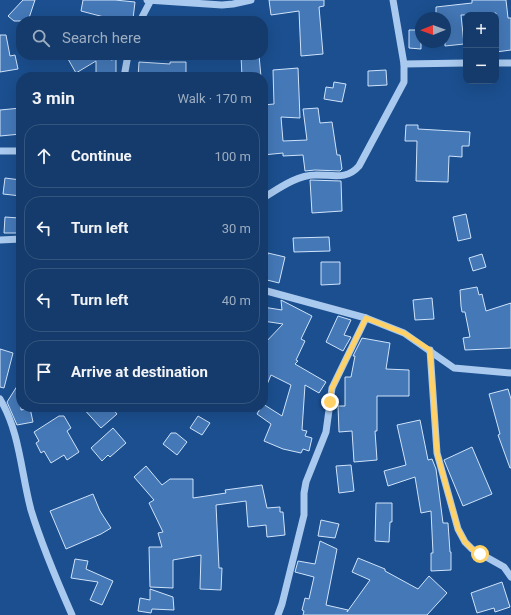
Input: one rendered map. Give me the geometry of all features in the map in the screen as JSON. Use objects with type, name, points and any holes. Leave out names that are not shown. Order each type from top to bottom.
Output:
[{"type":"street","points":[[142,16],[150,0],[222,5],[252,0]]},
{"type":"street","points":[[268,195],[305,176],[313,174],[345,176],[352,173],[359,166],[404,82],[404,64],[393,0]]},
{"type":"street","points":[[125,72],[127,60]]},
{"type":"street","points":[[404,64],[463,63]]},
{"type":"street","points":[[499,63],[511,63]]},
{"type":"street","points":[[0,151],[16,152]]},
{"type":"street","points":[[0,240],[16,239]]},
{"type":"street","points":[[268,291],[366,318],[404,333],[454,368],[511,373]]},
{"type":"street","points":[[278,615],[304,515],[304,493],[306,482],[326,432],[332,388],[366,318]]},
{"type":"street","points":[[430,350],[437,453],[458,529],[465,542],[472,549],[504,567],[511,577]]},
{"type":"street","points":[[0,399],[11,421],[31,510],[50,563],[72,615]]},
{"type":"building","points":[[23,0],[35,0],[30,16],[16,16],[16,21],[14,21],[8,16]]},
{"type":"building","points":[[83,0],[115,0],[135,2],[133,16],[100,16],[81,11]]},
{"type":"building","points":[[269,0],[324,0],[324,6],[319,7],[323,54],[301,56],[299,11],[271,15]]},
{"type":"building","points":[[472,0],[506,0],[508,18],[511,18],[511,50],[499,52],[499,12],[463,12],[463,15],[461,15],[463,44],[451,45],[451,12],[436,12],[436,7],[472,3]]},
{"type":"building","points":[[409,30],[415,30],[415,48],[421,49],[409,48]]},
{"type":"building","points":[[0,35],[6,35],[10,56],[15,55],[18,69],[0,72]]},
{"type":"building","points":[[69,60],[116,60],[116,72],[96,72],[96,61],[75,72]]},
{"type":"building","points":[[241,60],[259,60],[261,72],[242,72]]},
{"type":"building","points":[[139,62],[170,64],[170,62],[186,62],[186,72],[138,72]]},
{"type":"building","points":[[298,68],[300,118],[281,117],[283,141],[307,140],[303,109],[318,108],[320,123],[332,122],[337,155],[340,155],[342,169],[340,171],[305,171],[303,155],[283,156],[283,153],[268,154],[268,105],[274,104],[273,70]]},
{"type":"building","points":[[386,70],[387,85],[368,86],[368,71]]},
{"type":"building","points":[[334,82],[346,84],[342,102],[324,99],[326,87],[333,88]]},
{"type":"building","points":[[16,108],[16,134],[0,136],[0,110]]},
{"type":"building","points":[[406,125],[418,125],[418,129],[470,132],[469,146],[462,146],[462,157],[449,156],[448,182],[416,181],[417,141],[405,141]]},
{"type":"building","points":[[5,178],[16,179],[16,195],[3,194]]},
{"type":"building","points":[[310,180],[341,181],[342,211],[312,213]]},
{"type":"building","points":[[466,214],[471,238],[458,241],[453,217]]},
{"type":"building","points":[[5,217],[16,218],[16,233],[4,233]]},
{"type":"building","points":[[329,237],[330,251],[294,252],[293,238]]},
{"type":"building","points":[[268,253],[285,257],[279,283],[268,280]]},
{"type":"building","points":[[482,254],[486,267],[473,271],[469,258]]},
{"type":"building","points":[[321,262],[340,262],[340,284],[321,285]]},
{"type":"building","points":[[477,287],[479,295],[482,294],[486,311],[511,303],[511,348],[465,350],[463,338],[470,337],[465,312],[462,312],[460,290]]},
{"type":"building","points":[[432,298],[434,319],[415,320],[413,300]]},
{"type":"building","points":[[281,300],[312,316],[301,339],[305,341],[296,360],[298,361],[295,364],[326,382],[319,393],[305,385],[302,430],[307,431],[305,436],[312,438],[309,451],[303,449],[301,453],[283,449],[264,441],[271,424],[257,414],[258,412],[268,412],[268,407],[282,416],[291,385],[271,375],[268,382],[268,340],[283,324],[268,322],[268,308],[282,310]]},
{"type":"building","points":[[338,316],[351,320],[344,335],[351,337],[343,351],[326,342]]},
{"type":"building","points":[[362,338],[390,343],[386,369],[409,370],[409,396],[377,396],[377,431],[375,431],[377,460],[354,462],[352,431],[339,432],[338,406],[345,406],[345,377],[351,377],[355,356],[353,356]]},
{"type":"building","points":[[0,349],[13,353],[4,388],[0,387]]},
{"type":"building","points":[[16,388],[16,412],[31,412],[33,422],[17,425],[7,402]]},
{"type":"building","points":[[508,389],[511,399],[511,468],[498,435],[500,434],[489,394]]},
{"type":"building","points":[[87,412],[115,412],[117,414],[101,428]]},
{"type":"building","points":[[59,416],[64,416],[71,428],[67,431],[79,452],[67,460],[64,455],[51,463],[44,451],[41,453],[36,443],[39,441],[34,432]]},
{"type":"building","points":[[198,416],[210,423],[202,435],[190,428]]},
{"type":"building","points":[[420,420],[428,460],[432,459],[436,469],[443,523],[448,523],[451,570],[431,571],[431,553],[433,553],[431,511],[421,513],[415,477],[388,486],[384,471],[406,465],[397,425]]},
{"type":"building","points":[[113,428],[126,443],[110,457],[108,455],[102,461],[91,448]]},
{"type":"building","points":[[171,433],[176,433],[187,442],[177,455],[163,444]]},
{"type":"building","points":[[472,447],[492,494],[463,506],[444,460]]},
{"type":"building","points":[[351,465],[354,491],[339,493],[336,466]]},
{"type":"building","points":[[146,466],[162,485],[170,479],[193,479],[193,498],[226,493],[225,490],[262,485],[267,508],[280,507],[280,512],[283,512],[285,535],[267,537],[266,525],[248,527],[246,501],[216,505],[219,568],[222,568],[221,590],[200,589],[201,555],[173,560],[173,588],[150,587],[149,547],[162,547],[158,533],[163,532],[149,503],[154,500],[134,477]]},
{"type":"building","points":[[93,494],[100,511],[111,528],[101,534],[66,549],[50,511]]},
{"type":"building","points":[[376,503],[392,503],[392,522],[390,522],[389,542],[375,541]]},
{"type":"building","points":[[321,520],[339,524],[335,538],[318,536]]},
{"type":"building","points":[[320,541],[337,549],[326,605],[348,610],[347,612],[370,580],[352,572],[358,558],[385,569],[385,571],[418,589],[429,576],[447,593],[427,615],[303,615],[304,611],[302,610],[305,598],[309,599],[314,577],[295,572],[298,561],[315,564]]},
{"type":"building","points":[[75,559],[88,561],[86,569],[113,581],[102,605],[90,600],[98,582],[71,578]]},
{"type":"building","points":[[502,582],[510,607],[495,612],[494,608],[477,613],[471,593]]},
{"type":"building","points":[[150,589],[173,597],[174,610],[152,609],[151,613],[138,611],[140,598],[150,600]]},
{"type":"route","points":[[330,402],[332,388],[366,318],[404,333],[430,350],[437,453],[458,529],[465,542],[480,554]]}]
